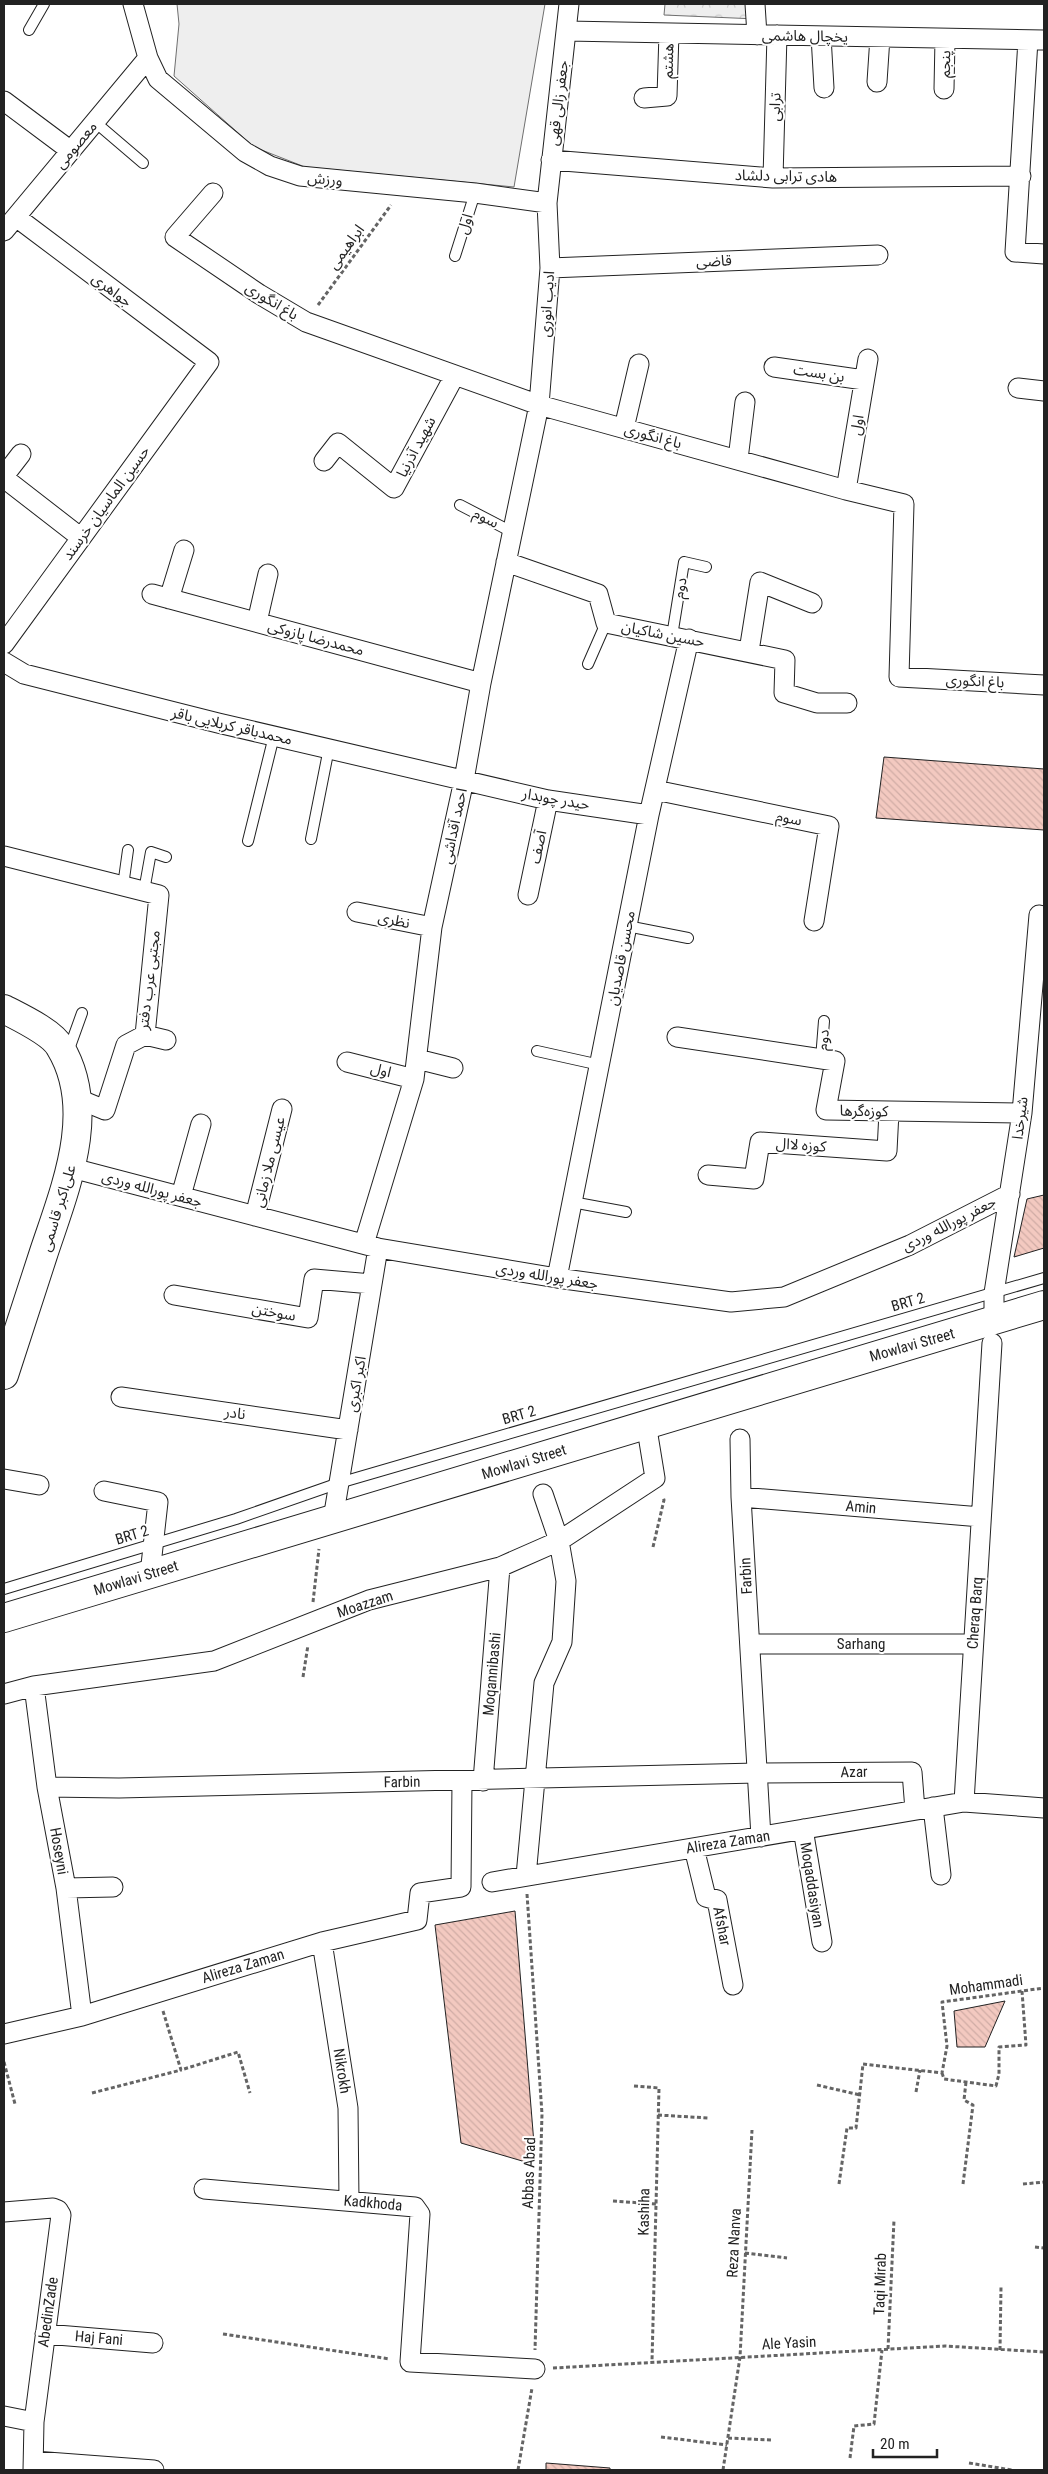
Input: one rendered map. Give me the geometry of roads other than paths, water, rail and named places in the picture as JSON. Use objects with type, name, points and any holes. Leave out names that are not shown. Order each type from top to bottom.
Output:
[{"type":"main road","name":"علی‌اکبر قاسمی","points":[[4,1009],[37,1028],[59,1045],[74,1075],[77,1124],[72,1168],[4,1375]]},
{"type":"main road","name":"Mowlavi Street","points":[[4,1618],[646,1423],[993,1332],[1044,1305]]},
{"type":"street","name":"ورزش","points":[[133,4],[148,58],[158,79],[245,152],[270,166],[300,176],[475,192],[547,203]]},
{"type":"street","name":"جعفر زالی قهی","points":[[547,203],[569,4]]},
{"type":"street","points":[[755,4],[757,35]]},
{"type":"street","name":"یخچال هاشمی","points":[[566,31],[1036,40]]},
{"type":"street","name":"هشتم","points":[[644,98],[667,96],[669,33]]},
{"type":"street","name":"ترابی","points":[[773,178],[777,35]]},
{"type":"street","points":[[821,36],[824,88]]},
{"type":"street","points":[[878,82],[880,38]]},
{"type":"street","name":"پنجم","points":[[944,88],[945,39]]},
{"type":"street","points":[[1036,40],[1021,176],[1015,252],[1044,254]]},
{"type":"street","name":"معصومی","points":[[10,224],[148,58]]},
{"type":"street","points":[[4,101],[71,151]]},
{"type":"street","name":"هادی ترابی دلشاد","points":[[551,160],[773,178],[1021,176]]},
{"type":"street","name":"باغ انگوری","points":[[213,194],[175,238],[259,294],[306,322],[539,405],[846,490],[904,504],[898,677],[1044,685]]},
{"type":"street","name":"ادیب انوری","points":[[539,405],[550,268],[547,203]]},
{"type":"street","name":"جواهری","points":[[10,224],[209,362]]},
{"type":"street","name":"قاضی","points":[[550,268],[878,254]]},
{"type":"street","name":"اول","points":[[846,490],[868,359]]},
{"type":"street","name":"حسین الماسیان خرسند","points":[[4,641],[209,362]]},
{"type":"street","points":[[624,428],[639,364]]},
{"type":"street","name":"بن بست","points":[[774,366],[864,380]]},
{"type":"street","name":"شهید آذرنیا","points":[[324,461],[338,443],[394,488],[455,375]]},
{"type":"street","points":[[1018,388],[1044,391]]},
{"type":"street","points":[[738,459],[745,402]]},
{"type":"street","name":"احمد آقداشی","points":[[371,1246],[414,1079],[432,927],[464,780],[481,683],[539,405]]},
{"type":"street","points":[[20,454],[4,477],[80,537]]},
{"type":"street","name":"محمدرضا پازوکی","points":[[184,550],[160,596],[481,683]]},
{"type":"street","name":"حسین شاکیان","points":[[506,562],[598,594],[606,623],[785,660],[784,693],[817,703],[846,703]]},
{"type":"street","points":[[257,622],[268,574]]},
{"type":"street","points":[[748,652],[760,582],[812,604]]},
{"type":"street","name":"محسن قاصدیان","points":[[557,1278],[655,790],[680,638]]},
{"type":"street","name":"محمدباقر کربلایی باقر","points":[[4,662],[24,674],[274,736],[464,780]]},
{"type":"street","name":"حیدر چوبدار","points":[[464,780],[548,800],[649,815]]},
{"type":"street","name":"سوم","points":[[655,790],[829,826],[814,921]]},
{"type":"street","name":"آصف","points":[[528,895],[548,800]]},
{"type":"street","points":[[4,856],[151,893]]},
{"type":"street","name":"مجتبی عرب دفتر","points":[[76,1098],[105,1110],[126,1045],[144,1035],[151,893]]},
{"type":"street","name":"نظری","points":[[357,912],[432,927]]},
{"type":"street","name":"شیرخدا","points":[[993,1332],[994,1294],[1022,1112],[1042,915]]},
{"type":"street","points":[[144,1035],[166,1040]]},
{"type":"street","points":[[677,1037],[821,1059]]},
{"type":"street","points":[[417,1059],[453,1068]]},
{"type":"street","name":"کوزه‌گرها","points":[[821,1059],[835,1061],[826,1110],[1022,1112]]},
{"type":"street","name":"اول","points":[[348,1062],[414,1079]]},
{"type":"street","name":"عیسی ملا زمانی","points":[[255,1216],[282,1109]]},
{"type":"street","name":"کوزه لاال","points":[[708,1175],[754,1179],[760,1142],[887,1151],[889,1112]]},
{"type":"street","points":[[180,1196],[201,1124]]},
{"type":"street","name":"جعفر پورالله وردی","points":[[72,1168],[371,1246],[557,1278],[732,1302],[784,1297],[910,1245],[1010,1194]]},
{"type":"street","name":"اکبر اکبری","points":[[328,1521],[339,1483],[372,1284],[371,1246]]},
{"type":"street","name":"سوختن","points":[[174,1295],[308,1318],[314,1279],[372,1284]]},
{"type":"street","name":"Cheraq Barq","points":[[964,1802],[972,1644],[993,1332]]},
{"type":"street","name":"نادر","points":[[122,1397],[348,1430]]},
{"type":"street","name":"Moazzam","points":[[4,1694],[34,1686],[214,1661],[369,1600],[500,1567],[560,1541],[655,1478],[646,1423]]},
{"type":"street","name":"Farbin","points":[[740,1438],[741,1497],[761,1837]]},
{"type":"street","points":[[4,1479],[39,1485]]},
{"type":"street","points":[[104,1491],[158,1502],[150,1574]]},
{"type":"street","points":[[526,1876],[544,1683],[562,1642],[566,1581],[560,1541],[543,1494]]},
{"type":"street","name":"Amin","points":[[741,1497],[981,1517]]},
{"type":"street","name":"Moqannibashi","points":[[483,1781],[500,1567]]},
{"type":"street","name":"Sarhang","points":[[750,1644],[972,1644]]},
{"type":"street","name":"Hoseyni","points":[[34,1686],[47,1787],[66,1888],[82,2016]]},
{"type":"street","name":"Azar","points":[[757,1773],[912,1772],[924,1809]]},
{"type":"street","name":"Farbin","points":[[47,1787],[118,1788],[483,1781],[757,1773]]},
{"type":"street","name":"Alireza Zaman","points":[[4,2034],[82,2016],[322,1942],[417,1920],[420,1893],[461,1887],[462,1781]]},
{"type":"street","points":[[964,1802],[1044,1808]]},
{"type":"street","name":"Alireza Zaman","points":[[492,1882],[964,1802]]},
{"type":"street","points":[[924,1809],[941,1875]]},
{"type":"street","name":"Moqaddasiyan","points":[[803,1829],[822,1942]]},
{"type":"street","name":"Afshar","points":[[694,1848],[706,1897],[717,1900],[733,1985]]},
{"type":"street","points":[[66,1888],[114,1886]]},
{"type":"street","name":"Nikrokh","points":[[322,1942],[348,2108],[349,2201]]},
{"type":"street","name":"Kadkhoda","points":[[204,2189],[349,2201],[418,2209],[420,2214],[410,2362],[535,2369]]},
{"type":"street","name":"AbedinZade","points":[[4,2212],[52,2208],[58,2210],[61,2216],[34,2422],[33,2466]]},
{"type":"street","name":"Haj Fani","points":[[45,2334],[153,2343]]},
{"type":"street","points":[[4,2416],[34,2422]]},
{"type":"street","points":[[33,2466],[154,2470]]},
{"type":"lane","points":[[29,30],[44,4]]},
{"type":"lane","points":[[94,122],[143,163]]},
{"type":"lane","name":"اول","points":[[455,256],[475,192]]},
{"type":"lane","name":"سوم","points":[[460,505],[512,532]]},
{"type":"lane","name":"دوم","points":[[680,638],[684,562],[706,568]]},
{"type":"lane","points":[[588,664],[606,623]]},
{"type":"lane","points":[[248,841],[274,736]]},
{"type":"lane","points":[[311,839],[329,748]]},
{"type":"lane","points":[[123,886],[128,850]]},
{"type":"lane","points":[[151,893],[151,852],[166,857]]},
{"type":"lane","points":[[627,926],[688,938]]},
{"type":"lane","points":[[66,1058],[82,1013]]},
{"type":"lane","name":"دوم","points":[[821,1059],[824,1021]]},
{"type":"lane","points":[[537,1051],[600,1065]]},
{"type":"lane","points":[[572,1202],[626,1212]]},
{"type":"lane","name":"BRT 2","points":[[4,1589],[236,1519],[339,1483],[1044,1278]]}]
